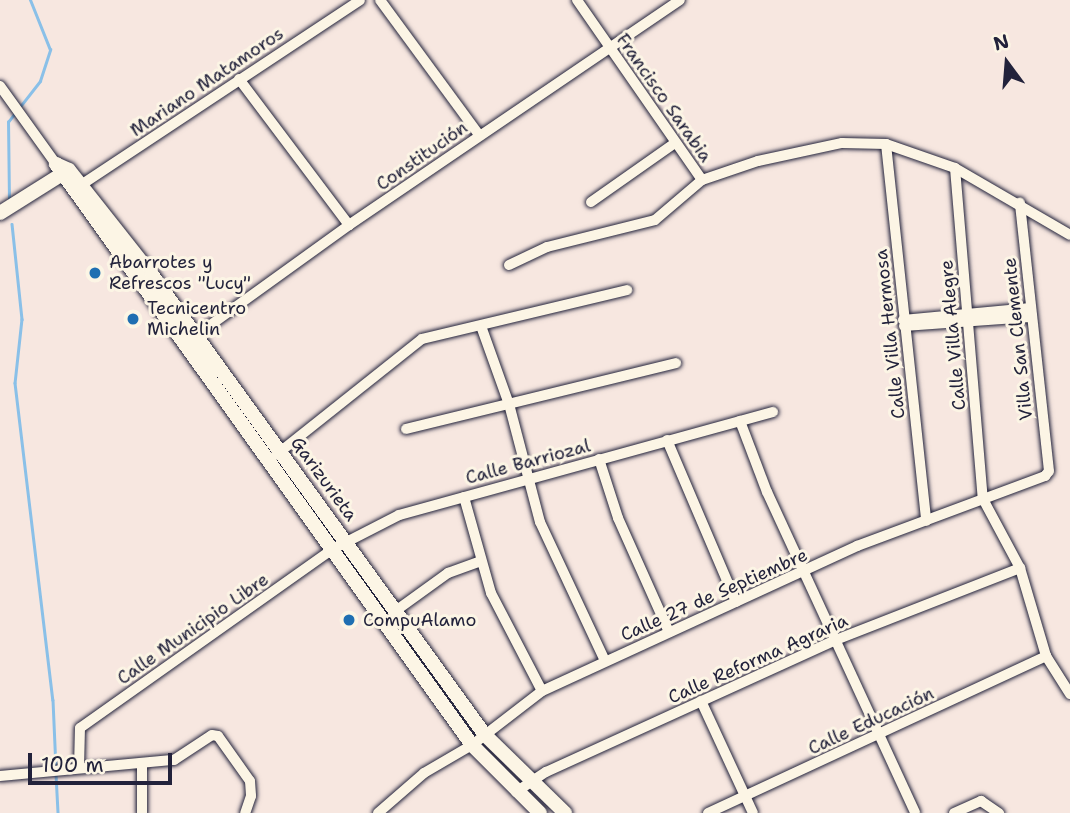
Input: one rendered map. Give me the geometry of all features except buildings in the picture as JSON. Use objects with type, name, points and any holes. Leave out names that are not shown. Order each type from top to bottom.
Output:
[{"type":"main road","name":"Garizurieta","points":[[62,170],[275,456],[346,542],[485,736],[565,813]]},
{"type":"main road","points":[[0,213],[62,170]]},
{"type":"main road","name":"Garizurieta","points":[[275,456],[331,550],[472,745],[516,792],[540,813]]},
{"type":"street","name":"Mariano Matamoros","points":[[76,189],[360,0]]},
{"type":"street","points":[[380,0],[479,135]]},
{"type":"street","name":"Francisco Sarabia","points":[[577,0],[702,180]]},
{"type":"street","name":"Constitución","points":[[190,340],[349,225],[680,0]]},
{"type":"street","points":[[239,79],[349,225]]},
{"type":"street","name":"Garizurieta","points":[[0,86],[62,170]]},
{"type":"street","points":[[591,202],[675,143]]},
{"type":"street","points":[[509,265],[547,247],[654,220],[702,180],[758,161],[842,143],[887,144],[954,168],[1020,203],[1070,235]]},
{"type":"street","name":"Calle Villa Hermosa","points":[[887,144],[926,521]]},
{"type":"street","name":"Calle Villa Alegre","points":[[954,168],[983,499]]},
{"type":"street","name":"Villa San Clemente","points":[[1020,203],[1049,471]]},
{"type":"street","points":[[275,456],[412,345],[627,290]]},
{"type":"street","points":[[904,323],[1030,312]]},
{"type":"street","points":[[481,326],[509,404],[531,478],[540,522],[606,661]]},
{"type":"street","points":[[406,429],[676,363]]},
{"type":"street","name":"Calle Barriozal","points":[[331,550],[399,515],[773,412]]},
{"type":"street","points":[[740,421],[833,641],[915,813]]},
{"type":"street","points":[[667,440],[736,602]]},
{"type":"street","points":[[599,459],[618,518],[669,632]]},
{"type":"street","name":"Calle 27 de Septiembre","points":[[378,813],[424,773],[485,736],[542,691],[857,546],[1049,471]]},
{"type":"street","points":[[464,497],[479,562],[542,691]]},
{"type":"street","points":[[983,499],[1020,568],[1046,656],[1070,694]]},
{"type":"street","name":"Calle Municipio Libre","points":[[74,769],[80,728],[331,550]]},
{"type":"street","points":[[394,611],[447,572],[479,562]]},
{"type":"street","name":"Calle Reforma Agraria","points":[[516,792],[531,781],[833,641],[1020,568]]},
{"type":"street","name":"Calle Educación","points":[[708,813],[1046,656]]},
{"type":"street","points":[[701,701],[752,813]]},
{"type":"street","points":[[0,776],[142,766],[174,760],[212,735],[218,736],[250,781],[251,796],[246,813]]},
{"type":"street","points":[[142,766],[142,813]]},
{"type":"street","points":[[954,813],[981,801],[999,813]]},
{"type":"waterway","points":[[19,108],[40,81],[50,50],[30,0]]},
{"type":"waterway","points":[[9,202],[8,122],[15,113]]},
{"type":"waterway","points":[[12,224],[22,319],[15,383],[53,700],[56,768]]},
{"type":"waterway","points":[[56,774],[58,813]]},
{"type":"place","name":"Abarrotes y Refrescos \"Lucy\"","points":[[95,273]]},
{"type":"place","name":"Tecnicentro Michelin","points":[[133,319]]},
{"type":"place","name":"CompuAlamo","points":[[349,620]]}]
